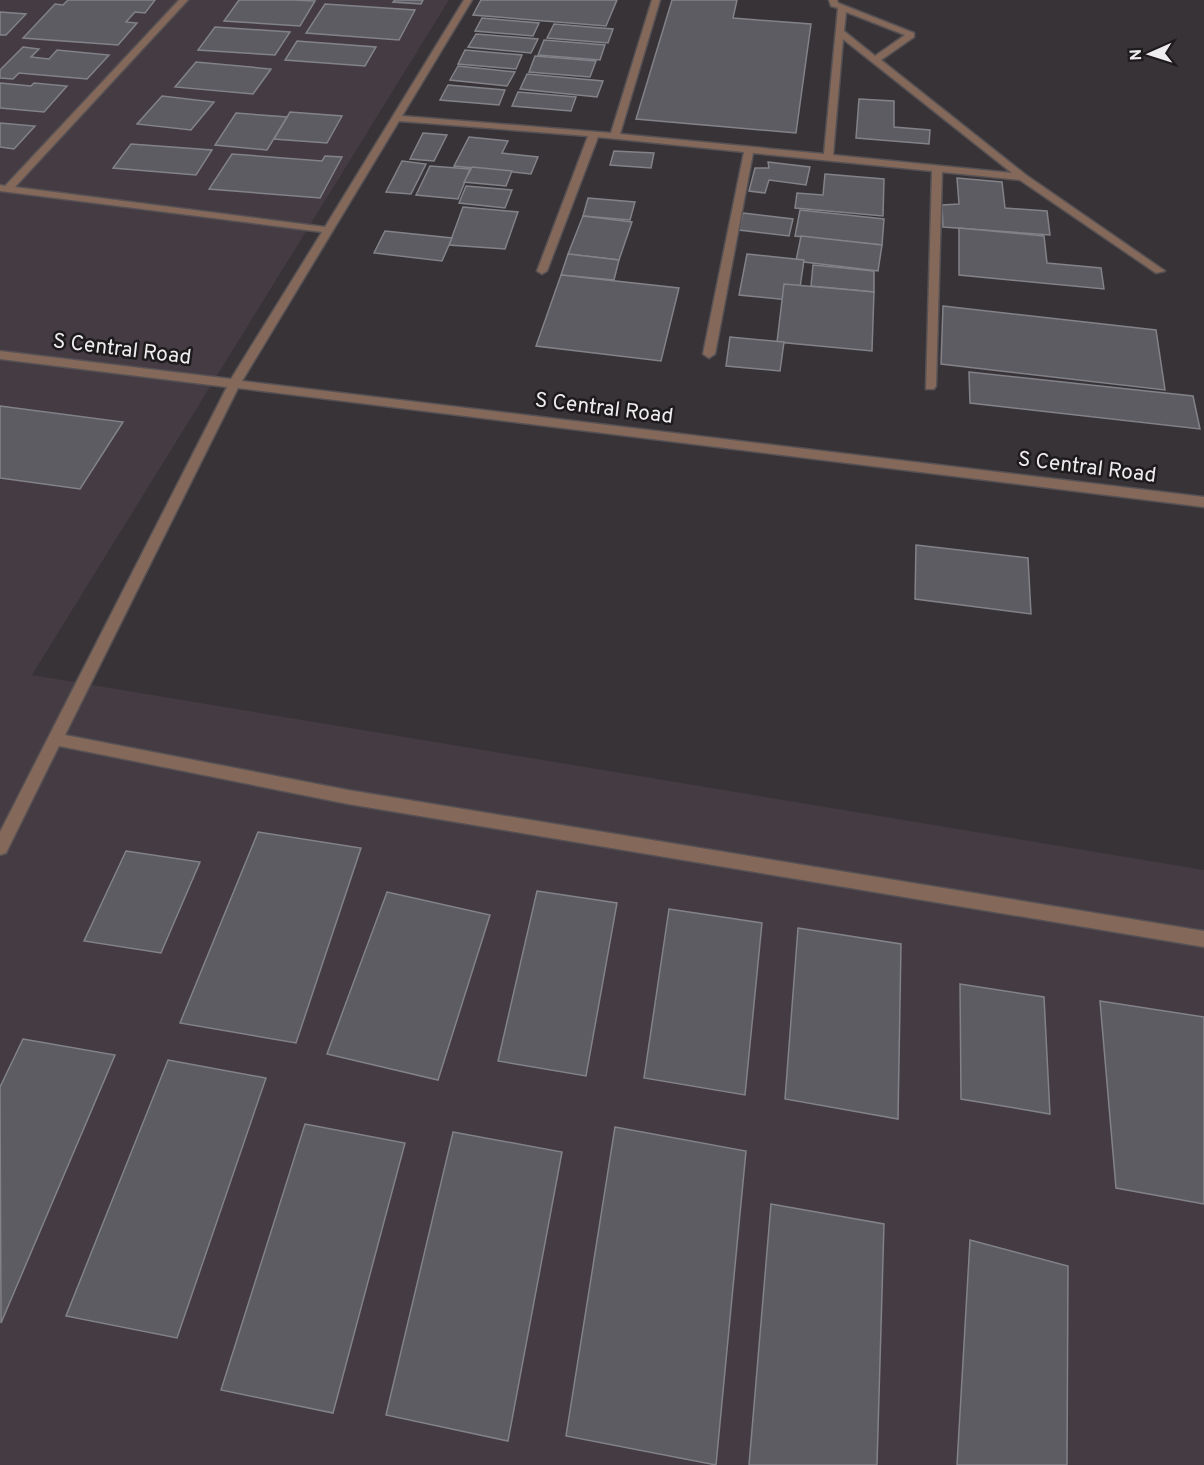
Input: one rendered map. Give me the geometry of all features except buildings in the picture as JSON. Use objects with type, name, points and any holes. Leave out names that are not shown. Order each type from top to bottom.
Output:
[{"type":"street","points":[[4,188],[184,0]]},
{"type":"street","points":[[0,848],[235,383],[468,0]]},
{"type":"street","points":[[615,136],[656,0]]},
{"type":"street","points":[[833,0],[834,4],[911,35],[875,60]]},
{"type":"street","points":[[828,158],[842,7]]},
{"type":"street","points":[[840,33],[1023,177],[1160,271]]},
{"type":"street","points":[[396,118],[594,134],[1023,177]]},
{"type":"street","points":[[542,271],[594,134]]},
{"type":"street","points":[[709,354],[749,151]]},
{"type":"street","points":[[930,386],[937,168]]},
{"type":"street","points":[[4,188],[328,230]]},
{"type":"street","name":"S Central Road","points":[[0,355],[1204,502]]},
{"type":"street","points":[[55,739],[348,797],[1204,939]]},
{"type":"shaded area","points":[[0,0],[449,0],[32,675],[1204,870],[1204,1465],[0,1465]]}]
